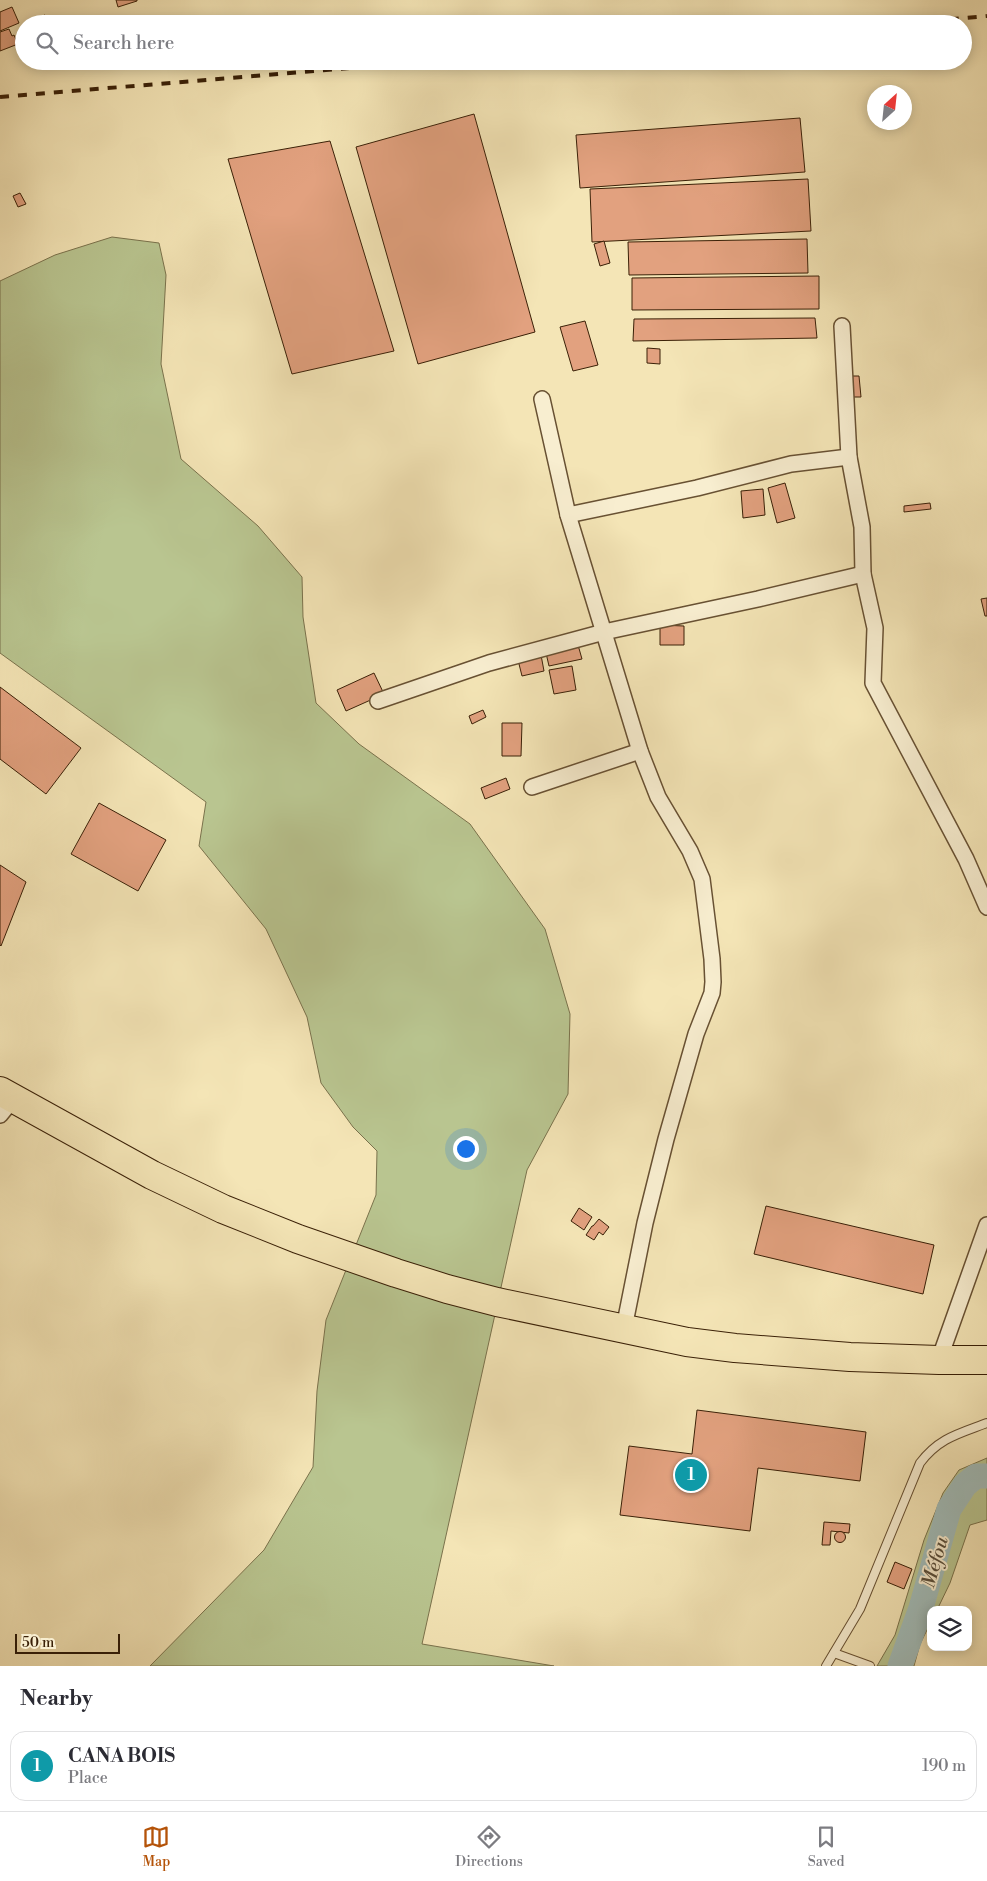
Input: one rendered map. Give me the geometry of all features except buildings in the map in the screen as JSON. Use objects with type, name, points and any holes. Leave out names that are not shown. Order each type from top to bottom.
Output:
[{"type":"highway","points":[[4,1102],[223,1209],[298,1239],[447,1289],[497,1302],[687,1342],[735,1348],[850,1357],[987,1360]]},
{"type":"street","points":[[842,326],[849,457],[862,527],[863,574],[875,628],[873,683],[966,859],[987,907]]},
{"type":"street","points":[[542,399],[568,515],[640,751],[658,797],[690,850],[702,879],[713,982],[712,993],[696,1034],[666,1139],[645,1223],[624,1328]]},
{"type":"street","points":[[568,515],[697,488],[791,464],[849,457]]},
{"type":"street","points":[[378,701],[489,663],[604,632],[863,574]]},
{"type":"street","points":[[532,787],[640,751]]},
{"type":"street","points":[[939,1360],[987,1224]]},
{"type":"lane","points":[[826,1666],[860,1610],[920,1463],[930,1450],[949,1437],[987,1424]]},
{"type":"lane","points":[[834,1653],[870,1666]]},
{"type":"green space","points":[[112,237],[159,243],[166,275],[161,364],[181,459],[258,526],[302,577],[303,617],[316,703],[359,744],[470,824],[545,929],[570,1014],[568,1094],[527,1170],[422,1644],[554,1666],[150,1666],[264,1550],[313,1467],[317,1391],[326,1320],[376,1195],[377,1151],[353,1127],[321,1083],[307,1017],[266,929],[199,846],[206,802],[0,653],[0,281],[55,255]]},
{"type":"green space","points":[[987,1458],[987,1520],[970,1525],[950,1583],[939,1606],[927,1606],[927,1630],[920,1644],[914,1666],[877,1666],[895,1635],[924,1540],[943,1493],[959,1470]]},
{"type":"waterway","name":"Méfou","points":[[900,1666],[921,1608],[949,1509],[965,1485],[976,1476],[987,1476]]},
{"type":"railway","points":[[972,17],[987,16]]},
{"type":"railway","points":[[0,97],[327,70]]},
{"type":"place","name":"CANA BOIS","points":[[691,1475]]}]
